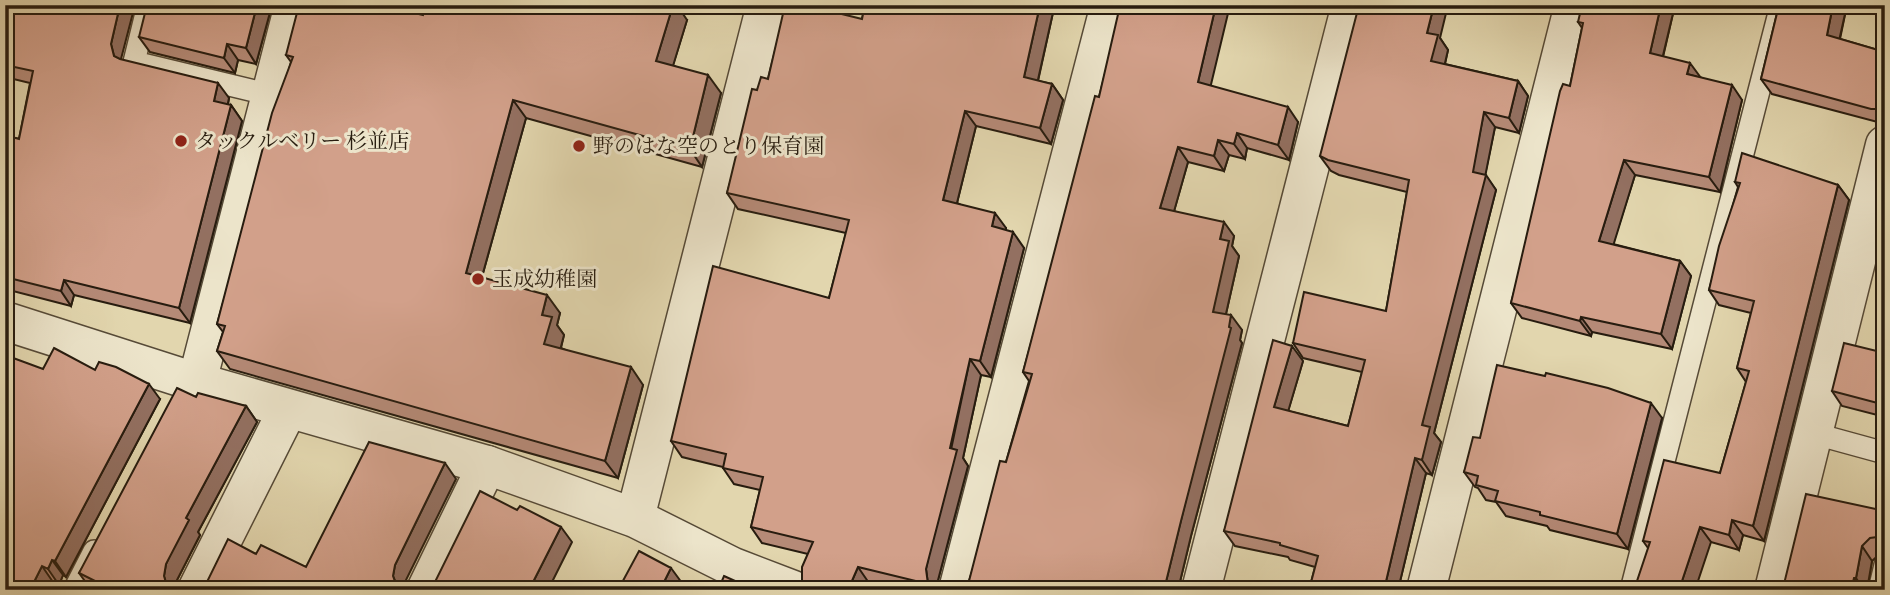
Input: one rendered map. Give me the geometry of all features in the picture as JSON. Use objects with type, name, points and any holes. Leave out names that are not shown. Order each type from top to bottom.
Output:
[{"type":"street","points":[[185,388],[271,95],[294,5]]},
{"type":"street","points":[[635,518],[766,5]]},
{"type":"street","points":[[958,590],[1110,5]]},
{"type":"street","points":[[1201,590],[1351,5]]},
{"type":"street","points":[[1426,590],[1574,5]]},
{"type":"street","points":[[1774,590],[1885,145]]},
{"type":"street","points":[[5,321],[185,388],[288,409],[487,465],[635,518],[727,578],[793,590]]},
{"type":"street","points":[[197,590],[288,409]]},
{"type":"street","points":[[426,590],[487,465]]},
{"type":"lane","points":[[148,5],[134,62],[271,95]]},
{"type":"lane","points":[[1631,590],[1781,5]]},
{"type":"lane","points":[[1812,433],[1885,453]]},
{"type":"lane","points":[[74,590],[105,531]]},
{"type":"lane","points":[[1879,590],[1885,565]]},
{"type":"building","points":[[5,5],[120,5],[111,44],[114,56],[218,83],[214,101],[231,105],[179,308],[64,280],[61,291],[5,277],[5,135],[19,139],[33,71],[5,65]]},
{"type":"building","points":[[147,5],[257,5],[246,48],[227,44],[224,58],[139,37]]},
{"type":"building","points":[[299,5],[381,5],[423,15],[426,5],[673,5],[656,61],[708,75],[690,149],[513,100],[466,273],[547,295],[542,315],[552,317],[544,344],[631,367],[605,461],[217,351],[225,326],[217,324],[272,113],[293,57],[286,55]]},
{"type":"building","points":[[785,5],[805,5],[862,19],[865,5],[1040,5],[1024,77],[1052,84],[1040,128],[965,111],[943,200],[995,213],[992,226],[1013,232],[980,361],[970,359],[950,448],[957,450],[926,569],[928,584],[858,567],[848,590],[797,590],[802,583],[802,567],[813,542],[751,527],[763,477],[723,468],[726,454],[671,441],[713,266],[829,298],[849,220],[727,193],[752,89],[757,90],[761,77],[768,79]]},
{"type":"building","points":[[1123,5],[1216,5],[1198,82],[1288,107],[1278,145],[1237,133],[1234,144],[1218,140],[1214,156],[1178,147],[1160,208],[1224,222],[1220,239],[1229,241],[1213,312],[1231,315],[1231,328],[1164,590],[962,590],[969,581],[1000,461],[1006,462],[1032,374],[1023,372],[1095,96],[1099,97],[1119,10],[1121,11]]},
{"type":"building","points":[[1359,5],[1434,5],[1427,33],[1438,35],[1431,61],[1518,81],[1509,118],[1484,112],[1473,172],[1486,175],[1422,425],[1430,427],[1422,460],[1415,458],[1384,590],[1309,590],[1318,556],[1280,543],[1224,531],[1273,340],[1292,346],[1274,407],[1348,426],[1365,360],[1293,343],[1304,292],[1386,311],[1409,180],[1320,156]]},
{"type":"building","points":[[1582,5],[1661,5],[1650,53],[1690,63],[1687,74],[1732,85],[1709,177],[1624,160],[1599,241],[1680,261],[1661,334],[1581,317],[1580,321],[1511,303],[1560,91],[1563,84],[1570,86],[1583,23],[1578,22]]},
{"type":"building","points":[[1779,5],[1833,5],[1827,35],[1885,52],[1885,111],[1761,79]]},
{"type":"building","points":[[1742,153],[1838,185],[1753,526],[1732,520],[1729,535],[1700,527],[1679,590],[1634,590],[1650,542],[1643,541],[1664,460],[1720,473],[1749,371],[1737,368],[1754,301],[1709,290],[1719,246],[1740,183],[1735,182]]},
{"type":"building","points":[[1885,179],[1885,201],[1880,200]]},
{"type":"building","points":[[1844,343],[1885,353],[1885,405],[1832,391]]},
{"type":"building","points":[[54,348],[95,370],[99,362],[116,367],[149,384],[55,561],[52,560],[48,569],[42,566],[30,590],[5,590],[5,355],[43,369]]},
{"type":"building","points":[[1497,365],[1545,376],[1546,373],[1608,388],[1651,403],[1617,534],[1495,501],[1498,491],[1476,485],[1478,476],[1464,472],[1473,437],[1480,438]]},
{"type":"building","points":[[177,388],[196,397],[198,393],[246,406],[186,518],[189,520],[166,564],[164,576],[167,586],[172,590],[113,590],[79,573]]},
{"type":"building","points":[[369,442],[445,463],[395,565],[393,576],[400,590],[201,590],[228,539],[256,554],[261,545],[306,567]]},
{"type":"building","points":[[480,491],[517,510],[520,506],[561,527],[529,590],[429,590],[434,584]]},
{"type":"building","points":[[1806,494],[1885,511],[1885,544],[1877,537],[1870,538],[1862,546],[1851,590],[1780,590],[1785,580]]},
{"type":"building","points":[[639,551],[671,568],[660,590],[618,590]]},
{"type":"building","points":[[1885,561],[1885,586],[1878,584]]},
{"type":"building","points":[[724,576],[755,590],[718,590]]},
{"type":"place","name":"タックルベリー 杉並店","points":[[181,141]]},
{"type":"place","name":"野のはな空のとり保育園","points":[[579,146]]},
{"type":"place","name":"玉成幼稚園","points":[[478,279]]}]
